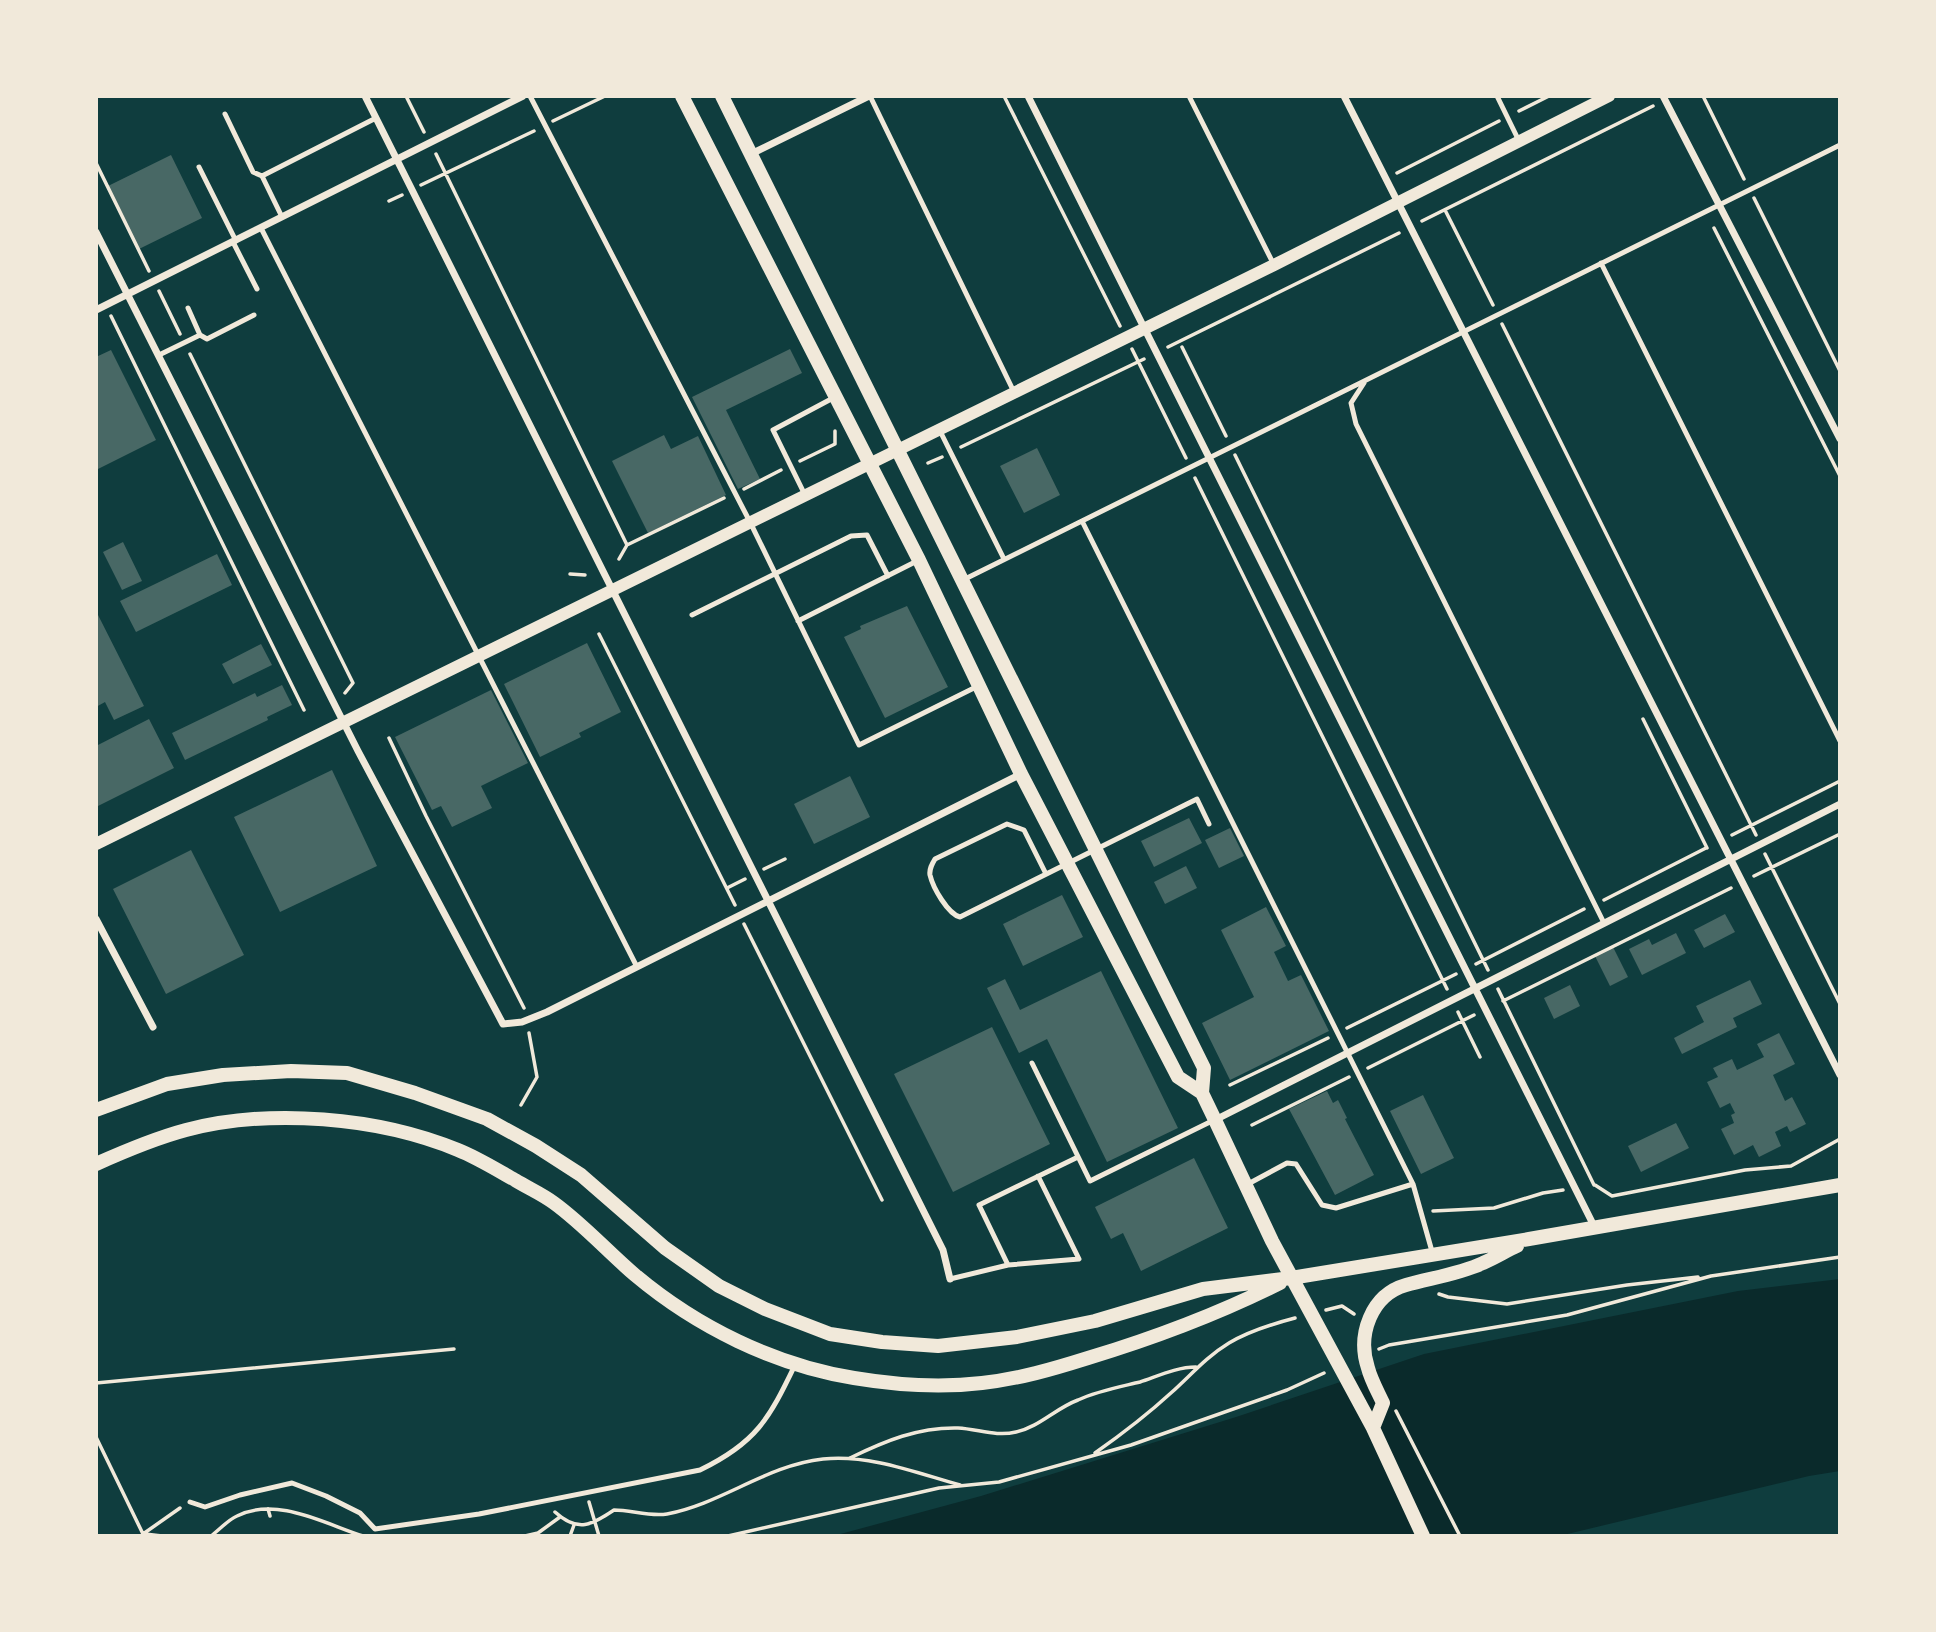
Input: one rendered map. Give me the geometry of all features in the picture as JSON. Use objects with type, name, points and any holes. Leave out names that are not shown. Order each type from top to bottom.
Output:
[{"type":"main road","points":[[682,96],[919,560],[1020,774],[1178,1077],[1202,1093]]},
{"type":"main road","points":[[722,96],[1204,1068],[1202,1093],[1291,1278],[1373,1428],[1423,1536]]},
{"type":"main road","points":[[96,1110],[167,1084],[223,1075],[291,1070],[347,1073],[415,1093],[487,1119],[536,1146],[581,1175],[664,1248],[719,1286],[765,1309],[830,1334],[882,1342],[938,1346],[1017,1337],[1095,1321],[1203,1289],[1433,1255],[1840,1185]]},
{"type":"main road","points":[[96,1164],[187,1130],[245,1121],[313,1118],[388,1129],[458,1150],[554,1203],[634,1275],[678,1309],[717,1331],[795,1363],[852,1378],[921,1385],[979,1384],[1025,1377],[1120,1348],[1218,1313],[1291,1278]]},
{"type":"main road","points":[[1373,1428],[1383,1403],[1367,1368],[1371,1347],[1368,1322],[1374,1307],[1388,1294],[1403,1286],[1482,1264],[1529,1239]]},
{"type":"street","points":[[96,310],[523,96]]},
{"type":"street","points":[[751,154],[869,96]]},
{"type":"street","points":[[1028,96],[1595,1228]]},
{"type":"street","points":[[1345,96],[1840,1075]]},
{"type":"street","points":[[96,844],[1274,265],[1609,96]]},
{"type":"street","points":[[1662,96],[1840,439]]},
{"type":"street","points":[[366,99],[943,1250],[950,1279]]},
{"type":"street","points":[[96,232],[343,722],[502,1024],[527,1020],[547,1012],[1020,774]]},
{"type":"street","points":[[1215,1120],[1840,804]]},
{"type":"street","points":[[96,919],[153,1027]]},
{"type":"lane","points":[[366,99],[376,96]]},
{"type":"lane","points":[[530,96],[750,522],[859,745],[978,685]]},
{"type":"lane","points":[[869,96],[1014,392]]},
{"type":"lane","points":[[1189,96],[1274,265]]},
{"type":"lane","points":[[1497,96],[1519,141]]},
{"type":"lane","points":[[225,114],[253,172],[262,176],[283,217]]},
{"type":"lane","points":[[262,176],[376,118]]},
{"type":"lane","points":[[962,580],[1840,145]]},
{"type":"lane","points":[[199,167],[257,289]]},
{"type":"lane","points":[[261,228],[636,965]]},
{"type":"lane","points":[[1601,263],[1840,741]]},
{"type":"lane","points":[[188,307],[200,335],[207,339],[254,315]]},
{"type":"lane","points":[[159,355],[200,335]]},
{"type":"lane","points":[[1364,382],[1351,403],[1356,424],[1604,923]]},
{"type":"lane","points":[[805,495],[773,430],[835,397]]},
{"type":"lane","points":[[940,429],[1004,559]]},
{"type":"lane","points":[[1082,521],[1413,1184],[1433,1255]]},
{"type":"lane","points":[[692,615],[851,536],[867,535],[888,576]]},
{"type":"lane","points":[[798,621],[919,560]]},
{"type":"lane","points":[[1045,874],[1024,830],[1007,824],[935,859],[930,868],[930,876],[947,909],[960,917],[1197,799],[1209,824]]},
{"type":"lane","points":[[1032,1063],[1090,1181],[1215,1120]]},
{"type":"lane","points":[[1008,1265],[979,1205],[1078,1157]]},
{"type":"lane","points":[[1246,1185],[1287,1163],[1296,1164],[1322,1205],[1336,1208],[1413,1184]]},
{"type":"lane","points":[[950,1279],[1008,1265],[1079,1259],[1038,1176]]},
{"type":"lane","points":[[190,1502],[205,1507],[240,1495],[292,1483],[360,1513],[375,1529],[479,1514],[700,1470],[729,1456],[757,1432],[777,1402],[795,1363]]},
{"type":"path","points":[[406,96],[627,545]]},
{"type":"path","points":[[389,201],[605,96]]},
{"type":"path","points":[[1004,96],[1121,327]]},
{"type":"path","points":[[1386,178],[1549,96]]},
{"type":"path","points":[[1703,96],[1840,371]]},
{"type":"path","points":[[1653,106],[1658,117]]},
{"type":"path","points":[[96,163],[353,683],[345,693]]},
{"type":"path","points":[[1445,210],[1840,1004]]},
{"type":"path","points":[[1706,211],[1840,476]]},
{"type":"path","points":[[106,305],[304,710]]},
{"type":"path","points":[[1182,347],[1594,1185],[1612,1196],[1745,1170],[1791,1166],[1840,1139]]},
{"type":"path","points":[[1132,349],[1480,1057]]},
{"type":"path","points":[[928,463],[1144,359]]},
{"type":"path","points":[[619,559],[627,545],[835,444],[834,430],[821,404]]},
{"type":"path","points":[[570,575],[585,575]]},
{"type":"path","points":[[389,738],[426,816],[523,1002],[537,1077],[520,1105]]},
{"type":"path","points":[[1230,1085],[1840,781]]},
{"type":"path","points":[[1252,1125],[1840,834]]},
{"type":"path","points":[[1421,1212],[1494,1208],[1543,1193],[1594,1185]]},
{"type":"path","points":[[1436,1293],[1448,1297],[1507,1304],[1840,1257]]},
{"type":"path","points":[[1371,1347],[1567,1315],[1710,1276]]},
{"type":"path","points":[[1091,1456],[1173,1391],[1196,1367],[1242,1335],[1342,1306],[1368,1322]]},
{"type":"path","points":[[96,1383],[454,1349]]},
{"type":"path","points":[[848,1459],[891,1438],[913,1432],[959,1428],[989,1434],[1017,1432],[1031,1427],[1077,1400],[1182,1367],[1196,1367]]},
{"type":"path","points":[[728,1536],[939,1488],[999,1482],[1144,1441],[1287,1390],[1325,1373]]},
{"type":"path","points":[[1393,1405],[1460,1536]]},
{"type":"path","points":[[96,1437],[144,1535]]},
{"type":"path","points":[[544,1501],[574,1525],[595,1523],[614,1510],[667,1514],[702,1503],[789,1467],[823,1459],[870,1462],[961,1486]]},
{"type":"path","points":[[586,1493],[599,1536]]},
{"type":"path","points":[[144,1535],[190,1502]]},
{"type":"path","points":[[268,1508],[270,1516]]},
{"type":"path","points":[[211,1536],[237,1516],[268,1508],[284,1509],[363,1536]]},
{"type":"path","points":[[525,1536],[538,1533],[561,1517]]},
{"type":"path","points":[[570,1536],[574,1525]]},
{"type":"path","points":[[144,1535],[162,1536]]},
{"type":"water","points":[[1840,1279],[1840,1471],[1809,1476],[1559,1536],[833,1536],[981,1496],[1236,1417],[1424,1354],[1738,1291]]},
{"type":"building","points":[[171,155],[202,218],[139,249],[108,186]]},
{"type":"building","points":[[790,349],[802,373],[726,410],[760,479],[738,489],[692,397]]},
{"type":"building","points":[[111,350],[156,440],[96,470],[96,357]]},
{"type":"building","points":[[664,435],[671,449],[698,436],[726,495],[648,533],[612,461]]},
{"type":"building","points":[[1037,448],[1060,495],[1024,513],[1000,466]]},
{"type":"building","points":[[123,542],[142,581],[122,590],[103,552]]},
{"type":"building","points":[[217,554],[232,585],[136,632],[120,601]]},
{"type":"building","points":[[907,606],[948,687],[885,718],[844,637],[861,629],[860,626]]},
{"type":"building","points":[[96,611],[144,706],[114,720],[105,702],[96,707]]},
{"type":"building","points":[[587,643],[621,712],[579,733],[581,737],[540,757],[504,684]]},
{"type":"building","points":[[261,644],[272,665],[233,684],[222,664]]},
{"type":"building","points":[[282,685],[292,705],[267,717],[268,720],[185,760],[172,733],[255,693],[257,697]]},
{"type":"building","points":[[491,690],[528,763],[481,786],[492,808],[452,827],[441,806],[432,810],[395,737]]},
{"type":"building","points":[[149,719],[174,768],[96,807],[96,746]]},
{"type":"building","points":[[332,770],[377,866],[280,912],[234,817]]},
{"type":"building","points":[[850,776],[870,817],[814,844],[794,804]]},
{"type":"building","points":[[1189,818],[1202,843],[1154,867],[1141,841]]},
{"type":"building","points":[[1230,828],[1244,856],[1219,868],[1205,840]]},
{"type":"building","points":[[191,850],[244,955],[166,994],[113,889]]},
{"type":"building","points":[[1186,866],[1197,888],[1165,904],[1154,882]]},
{"type":"building","points":[[1062,895],[1083,937],[1023,966],[1003,924]]},
{"type":"building","points":[[1266,907],[1286,946],[1274,952],[1288,981],[1301,975],[1329,1031],[1230,1080],[1202,1023],[1254,997],[1221,930]]},
{"type":"building","points":[[1725,914],[1735,932],[1704,948],[1694,930]]},
{"type":"building","points":[[1676,933],[1686,953],[1642,975],[1629,949],[1649,939],[1652,945]]},
{"type":"building","points":[[1613,947],[1628,977],[1610,986],[1595,956]]},
{"type":"building","points":[[1101,971],[1178,1128],[1107,1162],[1047,1039],[1019,1053],[987,988],[1005,979],[1020,1010]]},
{"type":"building","points":[[1750,980],[1762,1004],[1733,1018],[1737,1027],[1682,1054],[1674,1038],[1704,1022],[1696,1006]]},
{"type":"building","points":[[1570,985],[1580,1006],[1554,1019],[1544,998]]},
{"type":"building","points":[[992,1027],[1050,1144],[953,1192],[894,1074]]},
{"type":"building","points":[[1779,1033],[1795,1064],[1773,1075],[1785,1101],[1792,1097],[1806,1124],[1790,1132],[1787,1126],[1775,1132],[1781,1146],[1759,1157],[1753,1145],[1734,1155],[1721,1129],[1734,1123],[1731,1115],[1735,1113],[1730,1103],[1720,1108],[1707,1082],[1718,1077],[1713,1068],[1732,1059],[1737,1070],[1764,1057],[1757,1044]]},
{"type":"building","points":[[1327,1091],[1333,1103],[1338,1100],[1374,1175],[1335,1195],[1289,1109]]},
{"type":"building","points":[[1423,1095],[1454,1158],[1421,1174],[1390,1111]]},
{"type":"building","points":[[1676,1123],[1689,1148],[1641,1172],[1628,1146]]},
{"type":"building","points":[[1194,1158],[1228,1228],[1141,1271],[1123,1233],[1111,1239],[1095,1207]]}]
